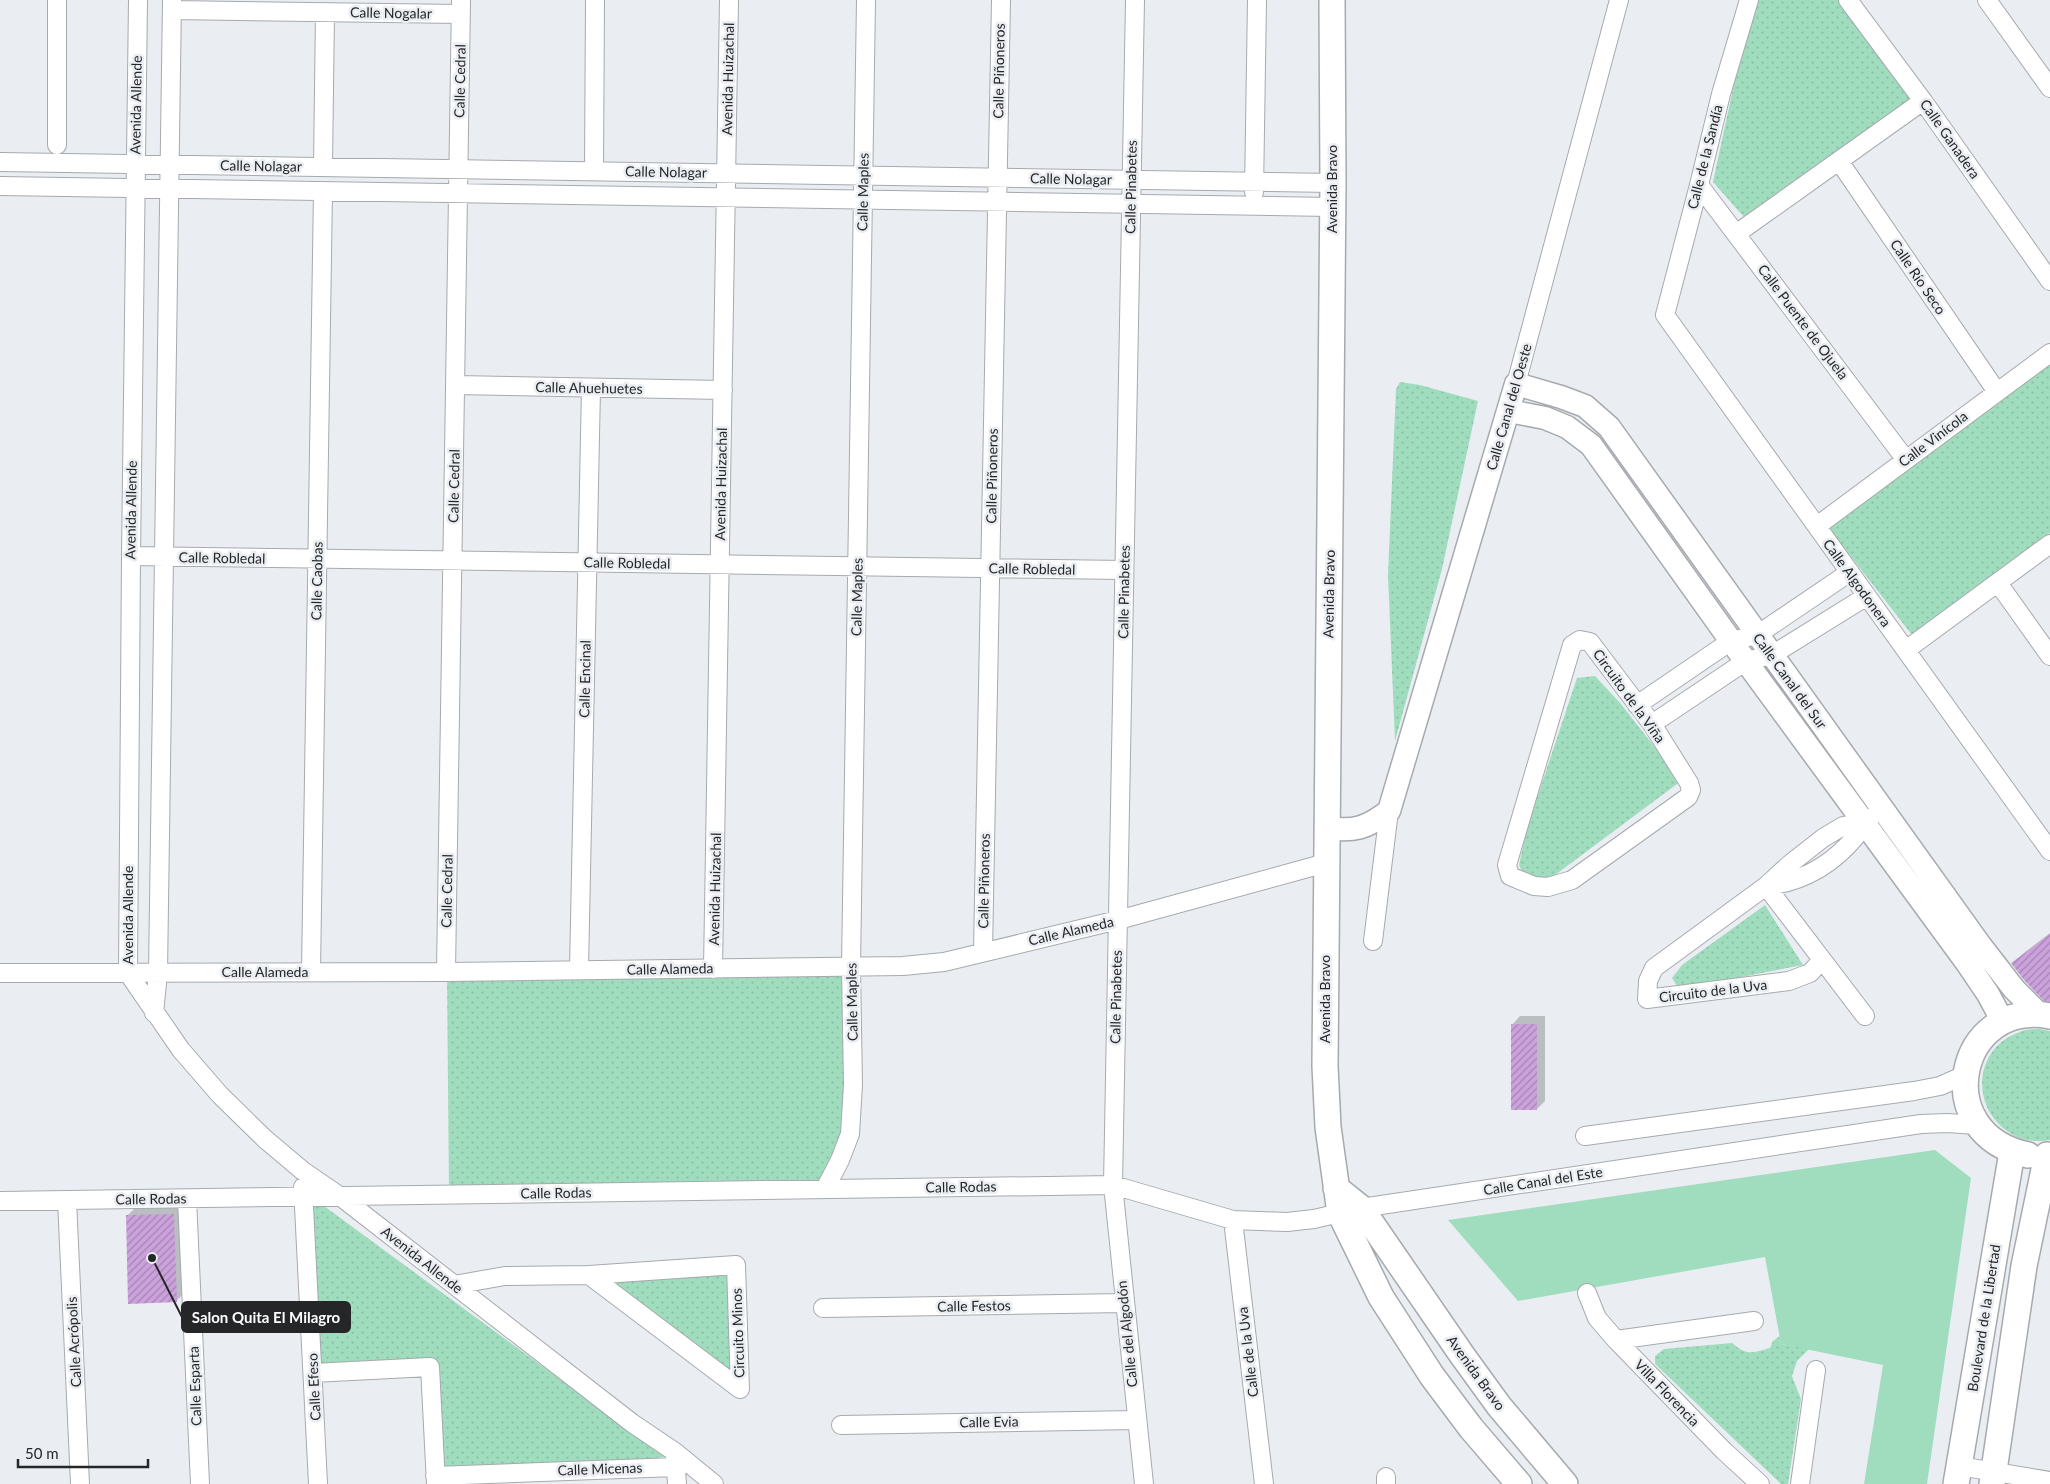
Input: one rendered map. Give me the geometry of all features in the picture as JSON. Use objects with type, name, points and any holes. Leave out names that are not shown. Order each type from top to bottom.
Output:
[{"type":"main road","name":"Avenida Bravo","points":[[1332,0],[1325,1066],[1328,1127],[1336,1188],[1351,1211],[1499,1406],[1565,1484]]},
{"type":"main road","points":[[1993,1478],[2024,1266],[2048,1154],[2029,1155],[2012,1152],[1998,1145],[1987,1136],[1977,1125],[1969,1110],[1965,1093],[1965,1075],[1970,1059],[1978,1044],[1989,1031],[2015,1017],[2044,1015]]},
{"type":"main road","name":"Boulevard de la Libertad","points":[[1958,1475],[2012,1152]]},
{"type":"main road","name":"Avenida Bravo","points":[[1351,1211],[1381,1297],[1432,1376],[1471,1428],[1519,1484]]},
{"type":"main road","points":[[1471,1428],[1499,1406]]},
{"type":"street","points":[[57,0],[57,145]]},
{"type":"street","name":"Avenida Allende","points":[[138,0],[130,556],[128,973],[181,1050],[220,1096],[265,1139],[302,1171],[341,1197],[632,1423],[676,1468],[714,1484]]},
{"type":"street","points":[[594,171],[595,0]]},
{"type":"street","name":"Avenida Huizachal","points":[[714,969],[729,0]]},
{"type":"street","name":"Calle Maples","points":[[826,1189],[850,1134],[853,1085],[851,967],[866,0]]},
{"type":"street","name":"Calle Piñoneros","points":[[983,952],[1001,0]]},
{"type":"street","name":"Calle Pinabetes","points":[[1113,1185],[1135,0]]},
{"type":"street","points":[[1254,205],[1257,0]]},
{"type":"street","name":"Calle Canal del Oeste","points":[[1373,941],[1389,811],[1509,411],[1619,0]]},
{"type":"street","name":"Calle de la Sandía","points":[[1665,315],[1699,185],[1720,94],[1749,0]]},
{"type":"street","name":"Calle Ganadera","points":[[1848,0],[1923,101],[2050,281]]},
{"type":"street","points":[[1987,0],[2050,88]]},
{"type":"street","points":[[154,1013],[158,973],[172,5]]},
{"type":"street","name":"Calle Nogalar","points":[[172,5],[325,12],[461,7]]},
{"type":"street","name":"Calle Cedral","points":[[446,972],[461,7]]},
{"type":"street","points":[[323,166],[325,12]]},
{"type":"street","points":[[1736,234],[1923,101]]},
{"type":"street","name":"Calle Río Seco","points":[[1839,161],[1997,392]]},
{"type":"street","name":"Calle Nolagar","points":[[0,162],[1254,182],[1332,195]]},
{"type":"street","name":"Calle Puente de Ojuela","points":[[1699,185],[1906,460]]},
{"type":"street","name":"Calle Nolagar","points":[[0,186],[1254,205],[1332,195]]},
{"type":"street","name":"Calle Caobas","points":[[311,972],[323,191]]},
{"type":"street","name":"Calle Algodonera","points":[[1665,315],[2050,851]]},
{"type":"street","name":"Calle Vinícola","points":[[1817,526],[2050,353]]},
{"type":"street","name":"Calle Canal del Sur","points":[[1516,384],[1561,396],[1585,406],[1609,427],[1980,945],[2014,990],[2044,1015]]},
{"type":"street","name":"Calle Ahuehuetes","points":[[455,385],[723,390]]},
{"type":"street","name":"Calle Encinal","points":[[579,970],[591,388]]},
{"type":"street","name":"Calle Canal del Sur","points":[[1509,411],[1545,418],[1568,427],[1591,445],[1731,641],[1967,963],[1988,994],[2003,1022]]},
{"type":"street","points":[[1906,650],[2050,544]]},
{"type":"street","name":"Calle Robledal","points":[[130,556],[1124,570]]},
{"type":"street","points":[[1637,705],[1731,641],[1757,635],[1850,572]]},
{"type":"street","points":[[1998,582],[2050,656]]},
{"type":"street","points":[[1652,724],[1746,661],[1772,655],[1867,596]]},
{"type":"street","name":"Circuito de la Viña","points":[[1580,640],[1590,642],[1652,724],[1689,783],[1691,790],[1688,797],[1572,880],[1548,887],[1534,886],[1510,876],[1507,865],[1572,645],[1580,640]]},
{"type":"street","name":"Circuito de la Uva","points":[[1822,960],[1810,972],[1789,981],[1647,999],[1648,981],[1654,968],[1766,886],[1823,838],[1843,826],[1864,822],[1882,808]]},
{"type":"street","points":[[1326,828],[1358,829],[1375,822],[1389,811]]},
{"type":"street","name":"Calle Alameda","points":[[0,973],[446,972],[903,966],[944,962],[1118,920],[1326,863]]},
{"type":"street","points":[[1766,886],[1865,1016]]},
{"type":"street","points":[[1585,1136],[1914,1091],[1940,1086],[1965,1075]]},
{"type":"street","name":"Calle Canal del Este","points":[[1113,1185],[1233,1220],[1287,1222],[1921,1124],[1947,1122],[1977,1125]]},
{"type":"street","name":"Calle Efeso","points":[[302,1171],[318,1484]]},
{"type":"street","name":"Calle Rodas","points":[[0,1201],[1113,1185]]},
{"type":"street","name":"Calle del Algodón","points":[[1113,1185],[1144,1484]]},
{"type":"street","name":"Calle Esparta","points":[[187,1199],[200,1484]]},
{"type":"street","name":"Calle Acrópolis","points":[[67,1200],[80,1484]]},
{"type":"street","name":"Calle de la Uva","points":[[1233,1220],[1264,1484]]},
{"type":"street","name":"Circuito Minos","points":[[454,1285],[505,1276],[589,1275],[736,1265],[740,1389],[589,1275]]},
{"type":"street","name":"Villa Florencia","points":[[1587,1293],[1597,1318],[1616,1340],[1724,1451],[1760,1484]]},
{"type":"street","name":"Calle Festos","points":[[823,1308],[1124,1303]]},
{"type":"street","points":[[1616,1340],[1754,1320]]},
{"type":"street","points":[[313,1374],[430,1367],[435,1480]]},
{"type":"street","points":[[1800,1484],[1816,1370]]},
{"type":"street","name":"Calle Evia","points":[[841,1425],[1136,1420]]},
{"type":"street","name":"Calle Micenas","points":[[435,1480],[553,1478],[676,1468]]},
{"type":"street","points":[[1958,1475],[2050,1481]]},
{"type":"green space","points":[[1758,0],[1843,0],[1918,99],[1744,217],[1713,182],[1740,56]]},
{"type":"green space","points":[[2050,363],[2050,533],[1912,635],[1828,527]]},
{"type":"green space","points":[[1400,382],[1420,385],[1478,401],[1442,569],[1395,741],[1388,575],[1396,389]]},
{"type":"green space","points":[[1595,676],[1621,704],[1681,781],[1551,878],[1524,876],[1519,865],[1527,828],[1577,678]]},
{"type":"green space","points":[[1765,905],[1803,965],[1679,989],[1672,978],[1682,965]]},
{"type":"green space","points":[[849,969],[848,1132],[824,1187],[449,1193],[447,973]]},
{"type":"green space","points":[[2040,1029],[2050,1031],[2050,1140],[2038,1141],[2020,1138],[2004,1128],[1992,1115],[1985,1100],[1982,1084],[1984,1068],[1991,1053],[2003,1041],[2022,1031]]},
{"type":"green space","points":[[1935,1150],[1971,1178],[1927,1484],[1864,1484],[1883,1365],[1781,1344],[1765,1257],[1518,1301],[1448,1220]]},
{"type":"green space","points":[[309,1202],[324,1206],[666,1457],[433,1478],[423,1362],[316,1366]]},
{"type":"green space","points":[[734,1267],[738,1385],[593,1276]]},
{"type":"green space","points":[[1780,1336],[1781,1344],[1809,1349],[1797,1361],[1792,1376],[1801,1399],[1788,1484],[1781,1484],[1655,1364],[1655,1356],[1664,1349],[1732,1343],[1746,1352],[1754,1352],[1770,1348],[1773,1341]]},
{"type":"building","points":[[2050,934],[2050,1002],[2045,1002],[2011,963]]},
{"type":"building","points":[[1511,1024],[1537,1024],[1537,1110],[1511,1110]]},
{"type":"building","points":[[174,1214],[177,1302],[128,1304],[126,1215]]},
{"type":"place","name":"Salon Quita El Milagro","points":[[152,1258]]}]
